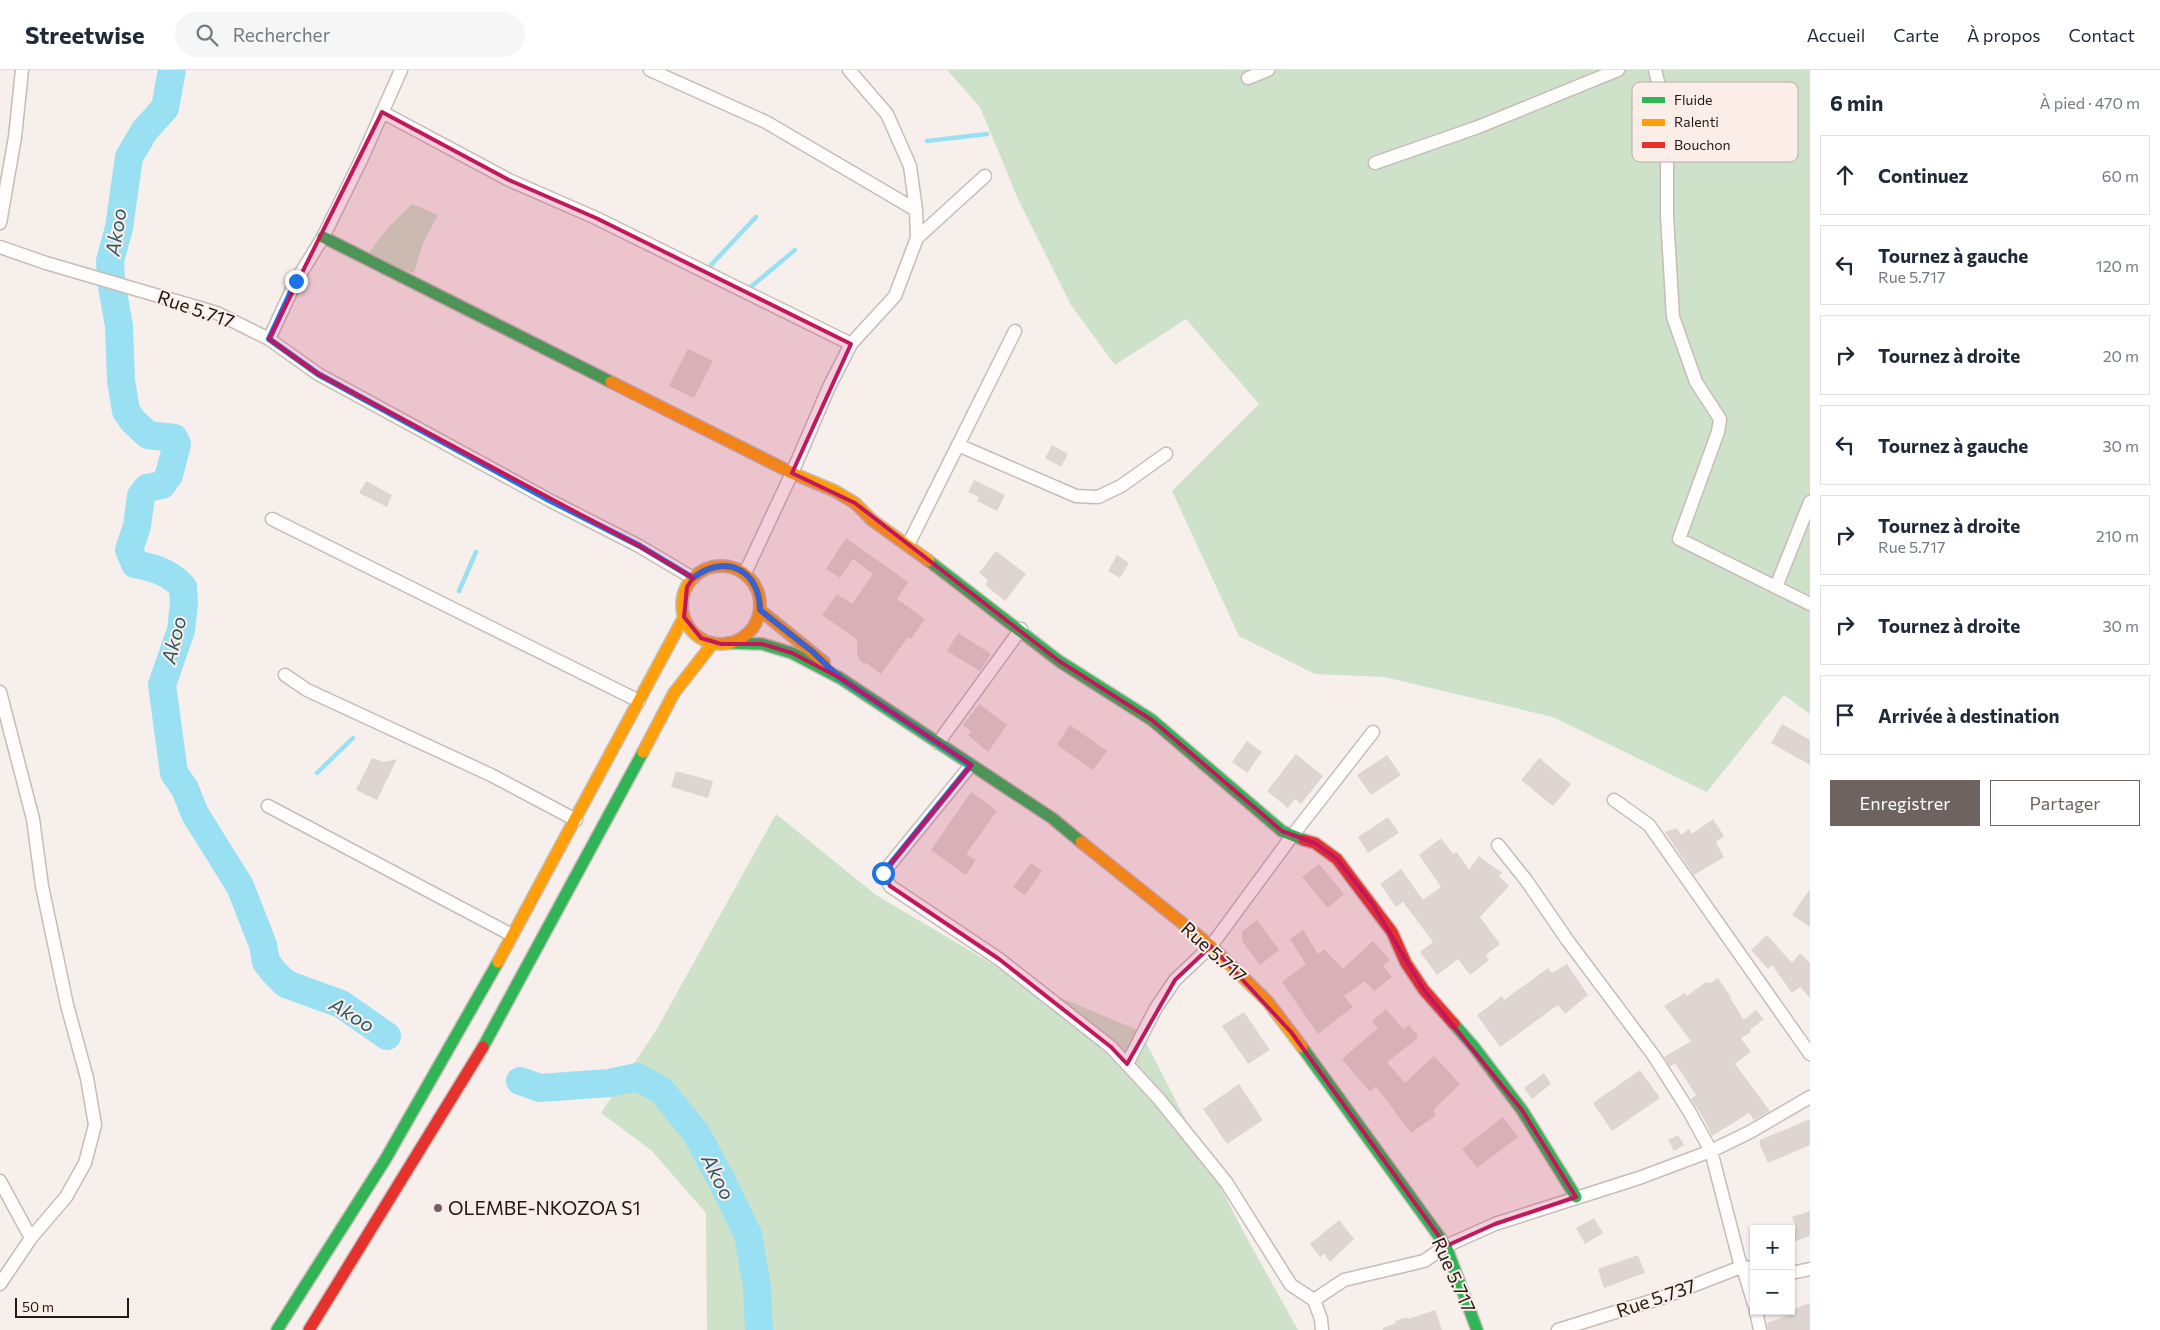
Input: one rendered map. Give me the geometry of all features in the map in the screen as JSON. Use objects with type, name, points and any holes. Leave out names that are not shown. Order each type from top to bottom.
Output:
[{"type":"street","points":[[0,223],[15,138],[22,70]]},
{"type":"street","points":[[269,339],[296,281],[323,237],[401,70]]},
{"type":"street","points":[[650,70],[766,122],[916,210]]},
{"type":"street","points":[[745,573],[792,473],[829,387],[852,344],[895,296],[916,238],[916,210],[910,166],[887,114],[849,70]]},
{"type":"street","points":[[1248,78],[1268,70]]},
{"type":"street","points":[[1375,163],[1478,126],[1618,70]]},
{"type":"street","points":[[382,112],[509,180],[596,218],[852,344]]},
{"type":"street","points":[[1667,162],[1667,216],[1673,316],[1696,382],[1720,419],[1718,432],[1679,539],[1810,604]]},
{"type":"street","points":[[916,238],[985,176]]},
{"type":"street","points":[[323,237],[792,473],[835,491],[855,503],[872,520],[1021,629],[1059,661],[1152,720],[1282,831],[1315,843],[1337,859],[1392,932],[1406,963],[1424,990],[1474,1047],[1522,1110],[1576,1197]]},
{"type":"street","name":"Rue 5.717","points":[[0,247],[218,313],[269,339],[318,374],[551,501],[640,546],[693,578]]},
{"type":"street","points":[[908,545],[1015,331]]},
{"type":"street","points":[[958,445],[1076,496],[1098,497],[1121,486],[1166,454]]},
{"type":"street","points":[[1776,587],[1810,502]]},
{"type":"street","points":[[272,519],[639,701]]},
{"type":"street","points":[[723,565],[745,573],[758,589],[760,610],[750,632],[740,639],[728,643],[713,643],[701,638],[691,629],[684,618],[683,597],[693,578],[702,571],[723,565]]},
{"type":"street","name":"Rue 5.717","points":[[760,610],[813,652],[840,678]]},
{"type":"street","points":[[278,1330],[385,1160],[471,1012],[684,618]]},
{"type":"street","points":[[938,743],[1021,629]]},
{"type":"street","points":[[309,1330],[497,1025],[674,693],[713,643]]},
{"type":"street","name":"Rue 5.717","points":[[728,643],[762,644],[792,653],[840,678],[1052,818],[1211,946],[1268,1002],[1446,1246],[1477,1330]]},
{"type":"street","points":[[285,675],[307,690],[491,775],[576,820]]},
{"type":"street","points":[[0,692],[33,820],[42,886],[67,1005],[87,1078],[95,1125],[85,1163],[66,1197],[31,1238],[0,1284]]},
{"type":"street","points":[[1127,1064],[1156,1008],[1175,980],[1211,946],[1292,836],[1373,732]]},
{"type":"street","points":[[971,765],[883,873],[890,886],[999,959],[1111,1047],[1159,1099],[1226,1182],[1291,1285],[1314,1300],[1321,1319],[1322,1330]]},
{"type":"street","points":[[1614,800],[1649,825],[1810,1054]]},
{"type":"street","points":[[268,806],[512,936]]},
{"type":"street","points":[[1498,845],[1526,880],[1568,941],[1654,1056],[1712,1151],[1747,1268],[1744,1271],[1750,1291]]},
{"type":"street","points":[[1314,1300],[1344,1280],[1424,1261],[1446,1246],[1495,1224],[1638,1178],[1712,1151],[1750,1132],[1810,1096]]},
{"type":"street","points":[[0,1181],[31,1238]]},
{"type":"street","name":"Rue 5.737","points":[[1558,1330],[1664,1297],[1747,1268]]},
{"type":"street","points":[[1795,1271],[1810,1268]]},
{"type":"street","points":[[1757,1315],[1760,1330]]},
{"type":"highlighted area","points":[[382,112],[509,180],[596,218],[851,344],[792,473],[855,503],[1059,661],[1152,720],[1282,831],[1315,843],[1337,859],[1372,903],[1424,990],[1522,1110],[1576,1197],[1495,1224],[1446,1246],[1291,1032],[1211,946],[1175,980],[1127,1064],[1111,1047],[999,959],[890,886],[883,873],[971,765],[840,678],[792,653],[762,644],[721,644],[701,638],[684,617],[687,587],[693,578],[639,546],[318,374],[269,339]]},
{"type":"green space","points":[[947,70],[1810,70],[1810,714],[1784,695],[1707,792],[1553,717],[1384,677],[1315,674],[1239,636],[1172,491],[1259,404],[1186,319],[1115,365],[1071,305],[1018,199],[980,107]]},
{"type":"green space","points":[[412,204],[438,215],[423,243],[414,273],[367,257],[387,229]]},
{"type":"green space","points":[[776,814],[876,895],[1023,982],[1140,1031],[1244,1233],[1298,1330],[707,1330],[706,1213],[651,1150],[601,1113],[657,1029]]},
{"type":"building","points":[[688,349],[713,361],[694,398],[669,386]]},
{"type":"building","points":[[1052,445],[1068,454],[1061,467],[1045,458]]},
{"type":"building","points":[[974,480],[1005,495],[997,511],[977,501],[979,497],[968,492]]},
{"type":"building","points":[[366,481],[392,495],[387,507],[359,493]]},
{"type":"building","points":[[846,538],[908,582],[897,599],[925,619],[911,639],[908,637],[881,674],[868,664],[861,662],[857,654],[857,639],[822,615],[837,594],[852,604],[873,574],[853,559],[840,578],[826,569]]},
{"type":"building","points":[[996,551],[1026,574],[1005,601],[985,585],[988,580],[979,573]]},
{"type":"building","points":[[1117,555],[1129,563],[1120,578],[1108,571]]},
{"type":"building","points":[[958,633],[991,654],[980,671],[947,651]]},
{"type":"building","points":[[979,704],[1007,725],[988,752],[968,735],[971,731],[963,725]]},
{"type":"building","points":[[1782,724],[1810,740],[1810,765],[1771,743]]},
{"type":"building","points":[[1070,725],[1107,751],[1093,770],[1057,745]]},
{"type":"building","points":[[1247,741],[1262,752],[1247,773],[1232,762]]},
{"type":"building","points":[[1296,754],[1323,776],[1301,804],[1295,799],[1288,808],[1267,791]]},
{"type":"building","points":[[1387,755],[1401,775],[1371,795],[1357,775]]},
{"type":"building","points":[[372,758],[385,762],[397,759],[377,800],[356,790]]},
{"type":"building","points":[[1539,758],[1571,784],[1553,806],[1521,780]]},
{"type":"building","points":[[676,771],[713,781],[708,798],[671,787]]},
{"type":"building","points":[[971,792],[997,811],[966,854],[976,860],[966,875],[931,850]]},
{"type":"building","points":[[1388,817],[1399,833],[1368,853],[1358,837]]},
{"type":"building","points":[[1713,819],[1724,836],[1716,842],[1724,857],[1694,875],[1665,832],[1677,828],[1681,835],[1689,829],[1692,834]]},
{"type":"building","points":[[1441,838],[1453,854],[1457,852],[1469,870],[1479,856],[1502,873],[1499,876],[1509,886],[1480,917],[1500,944],[1486,955],[1489,960],[1470,975],[1458,959],[1437,975],[1420,952],[1433,942],[1403,902],[1396,907],[1380,884],[1401,869],[1423,900],[1441,887],[1419,855]]},
{"type":"building","points":[[1031,863],[1042,871],[1025,895],[1013,887]]},
{"type":"building","points":[[1319,864],[1344,894],[1328,908],[1302,877]]},
{"type":"building","points":[[1810,889],[1810,927],[1792,915]]},
{"type":"building","points":[[1257,920],[1279,950],[1260,965],[1242,941],[1242,931]]},
{"type":"building","points":[[1303,930],[1318,954],[1324,949],[1343,969],[1373,941],[1390,960],[1383,966],[1392,977],[1374,991],[1365,981],[1344,996],[1353,1007],[1318,1034],[1282,982],[1306,964],[1290,939]]},
{"type":"building","points":[[1767,935],[1792,963],[1800,953],[1810,963],[1810,998],[1800,987],[1792,993],[1772,965],[1768,969],[1751,950]]},
{"type":"building","points":[[1567,964],[1588,995],[1565,1014],[1558,1005],[1500,1047],[1477,1015],[1502,996],[1504,1000],[1548,968],[1552,973]]},
{"type":"building","points":[[1718,978],[1744,1020],[1756,1010],[1764,1019],[1750,1030],[1751,1032],[1741,1038],[1751,1052],[1735,1064],[1770,1111],[1754,1120],[1749,1113],[1712,1136],[1703,1117],[1691,1099],[1696,1095],[1675,1063],[1670,1067],[1664,1057],[1691,1041],[1664,1006],[1685,993],[1687,996],[1706,982],[1711,983]]},
{"type":"building","points":[[1386,1009],[1403,1029],[1409,1025],[1417,1035],[1417,1039],[1387,1062],[1405,1083],[1434,1056],[1460,1084],[1433,1110],[1436,1115],[1411,1133],[1376,1086],[1370,1092],[1342,1059],[1378,1028],[1372,1021]]},
{"type":"building","points":[[1244,1012],[1270,1050],[1248,1064],[1222,1026]]},
{"type":"building","points":[[1640,1070],[1660,1098],[1612,1131],[1593,1103]]},
{"type":"building","points":[[1544,1073],[1551,1084],[1532,1099],[1524,1088]]},
{"type":"building","points":[[1239,1084],[1263,1120],[1227,1144],[1203,1109]]},
{"type":"building","points":[[1503,1117],[1518,1137],[1477,1168],[1462,1149]]},
{"type":"building","points":[[1810,1119],[1810,1145],[1768,1163],[1760,1145],[1760,1140]]},
{"type":"building","points":[[1678,1135],[1684,1145],[1674,1151],[1668,1140]]},
{"type":"building","points":[[1810,1211],[1810,1236],[1795,1242],[1795,1225],[1792,1217]]},
{"type":"building","points":[[1594,1218],[1603,1233],[1585,1244],[1576,1228]]},
{"type":"building","points":[[1339,1220],[1354,1239],[1330,1262],[1324,1254],[1320,1257],[1310,1244]]},
{"type":"building","points":[[1638,1255],[1645,1273],[1604,1288],[1598,1269]]},
{"type":"building","points":[[1810,1303],[1810,1330],[1768,1330],[1767,1323],[1788,1315],[1795,1315],[1795,1309]]},
{"type":"building","points":[[1435,1310],[1442,1330],[1383,1330],[1383,1328],[1396,1323],[1395,1321],[1407,1317],[1408,1319]]},
{"type":"waterway","name":"Akoo","points":[[172,70],[165,108],[145,130],[129,157],[119,228],[110,261],[111,281],[119,326],[121,380],[126,411],[133,421],[148,435],[174,438],[177,444],[169,475],[162,485],[147,488],[141,496],[137,526],[129,550],[135,564],[161,571],[183,587],[184,603],[181,630],[162,685],[174,773],[185,789],[195,814],[240,886],[263,945],[266,962],[274,972],[286,984],[341,1004],[387,1036]]},
{"type":"waterway","points":[[927,141],[987,134]]},
{"type":"waterway","points":[[711,265],[756,217]]},
{"type":"waterway","points":[[747,290],[795,250]]},
{"type":"waterway","points":[[459,591],[476,552]]},
{"type":"waterway","points":[[317,773],[353,738]]},
{"type":"waterway","name":"Akoo","points":[[520,1081],[540,1088],[609,1083],[637,1077],[662,1091],[696,1133],[748,1235],[757,1287],[759,1330]]},
{"type":"traffic: fast","points":[[323,237],[611,382]]},
{"type":"traffic: fast","points":[[929,561],[1059,661],[1152,720],[1282,831],[1304,840]]},
{"type":"traffic: fast","points":[[728,643],[762,644],[792,653],[840,678],[1052,818],[1081,842]]},
{"type":"traffic: fast","points":[[483,1047],[643,752]]},
{"type":"traffic: fast","points":[[277,1330],[385,1160],[498,962]]},
{"type":"traffic: fast","points":[[1454,1024],[1522,1110],[1576,1197]]},
{"type":"traffic: fast","points":[[1302,1047],[1446,1246],[1477,1330]]},
{"type":"traffic: slow","points":[[611,382],[792,473],[835,491],[855,503],[872,520],[929,561]]},
{"type":"traffic: slow","points":[[721,566],[736,569],[753,583],[757,590],[760,605],[757,620],[743,637],[736,641],[721,644],[706,641],[689,627],[685,620],[682,605],[685,590],[699,573],[706,569],[721,566]]},
{"type":"traffic: slow","points":[[760,610],[824,662]]},
{"type":"traffic: slow","points":[[498,962],[684,617]]},
{"type":"traffic: slow","points":[[643,752],[674,693],[713,643]]},
{"type":"traffic: slow","points":[[1081,842],[1211,946],[1268,1002],[1302,1047]]},
{"type":"traffic: jam","points":[[1304,840],[1315,843],[1337,859],[1392,932],[1406,963],[1424,990],[1454,1024]]},
{"type":"traffic: jam","points":[[309,1330],[483,1047]]},
{"type":"place","name":"OLEMBE-NKOZOA S1","points":[[438,1208]]},
{"type":"route","points":[[296,281],[269,339],[318,374],[551,501],[640,546],[693,578],[702,571],[723,565],[745,573],[758,589],[760,610],[813,652],[840,678],[971,765],[883,873]]}]
